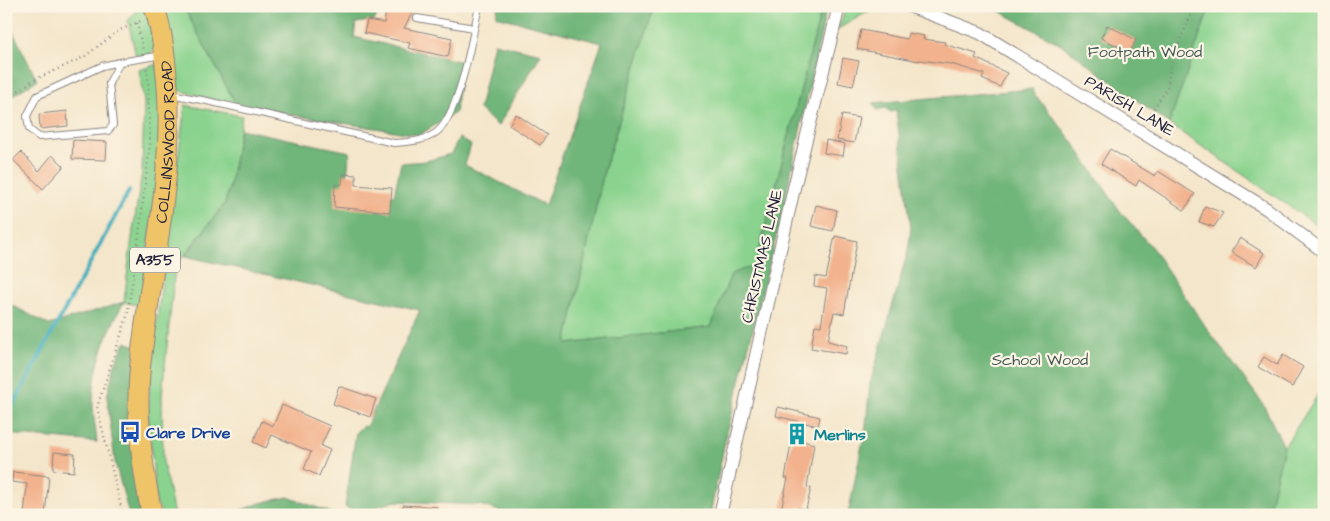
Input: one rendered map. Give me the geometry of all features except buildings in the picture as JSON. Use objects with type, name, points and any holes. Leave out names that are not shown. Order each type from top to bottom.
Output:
[{"type":"main road","name":"COLLINSWOOD ROAD","points":[[152,515],[139,435],[140,370],[168,156],[168,94],[164,54],[155,10]]},
{"type":"street","name":"CHRISTMAS LANE","points":[[720,515],[794,188],[839,6]]},
{"type":"street","name":"PARISH LANE","points":[[909,6],[980,33],[1267,209],[1324,252]]},
{"type":"lane","points":[[168,94],[394,143],[421,141],[441,129],[452,108],[460,87],[480,6]]},
{"type":"lane","points":[[417,18],[474,28]]},
{"type":"lane","points":[[120,62],[109,83],[113,125],[108,132],[39,137],[29,129],[26,116],[37,96],[102,66],[120,62],[164,54]]},
{"type":"path","points":[[1148,117],[1167,88],[1172,59],[1195,6]]},
{"type":"path","points":[[6,98],[32,81],[84,57],[118,31],[137,23],[155,10]]},
{"type":"path","points":[[124,515],[97,407],[127,317],[150,144],[148,76],[137,23]]},
{"type":"green space","points":[[141,6],[147,6],[155,48],[151,54],[136,56],[128,21]]},
{"type":"green space","points":[[162,6],[183,6],[233,99],[241,107],[178,90],[173,48]]},
{"type":"green space","points":[[183,6],[379,6],[375,20],[356,23],[354,37],[462,62],[455,113],[419,135],[241,107],[233,99]]},
{"type":"green space","points":[[498,6],[654,6],[604,171],[566,344],[711,327],[731,274],[755,265],[822,8],[818,6],[827,6],[783,209],[725,441],[710,515],[514,515],[479,505],[396,501],[379,506],[364,515],[352,515],[352,510],[345,507],[356,432],[363,426],[366,427],[420,310],[185,256],[225,203],[240,129],[350,152],[345,189],[336,188],[334,204],[394,195],[401,163],[426,161],[451,154],[459,138],[471,145],[465,165],[545,205],[602,43],[496,16]]},
{"type":"green space","points":[[654,6],[818,6],[822,8],[755,266],[731,274],[711,327],[566,344],[604,171]]},
{"type":"green space","points":[[846,6],[878,6],[836,30]]},
{"type":"green space","name":"Footpath Wood","points":[[990,6],[1210,6],[1169,124],[1062,45]]},
{"type":"green space","points":[[1210,6],[1324,6],[1324,230],[1169,124]]},
{"type":"green space","points":[[6,18],[37,80],[6,100]]},
{"type":"green space","points":[[494,43],[541,54],[498,126],[479,109]]},
{"type":"green space","points":[[157,64],[161,107],[160,168],[140,306],[124,302],[142,172],[144,103],[139,70]]},
{"type":"green space","name":"School Wood","points":[[1033,89],[1032,91],[1070,138],[1120,211],[1153,249],[1200,319],[1263,404],[1284,447],[1267,515],[848,515],[866,425],[870,384],[908,251],[911,228],[896,110],[891,112],[885,108],[877,110],[873,103]]},
{"type":"green space","points":[[185,105],[242,116],[225,203],[175,267],[162,395],[163,462],[174,515],[163,515],[156,502],[148,412],[153,350]]},
{"type":"green space","points":[[6,302],[49,325],[124,302],[111,327],[97,368],[93,410],[97,442],[6,434]]},
{"type":"green space","points":[[125,342],[137,346],[132,423],[135,481],[141,515],[129,515],[115,462],[107,397],[115,364]]},
{"type":"green space","points":[[1324,385],[1324,515],[1267,515],[1284,447]]},
{"type":"green space","points":[[288,497],[337,515],[229,515],[260,503]]},
{"type":"waterway","points":[[6,418],[129,191]]},
{"type":"place","name":"Clare Drive","points":[[130,432]]},
{"type":"place","name":"Merlins","points":[[797,434]]}]
